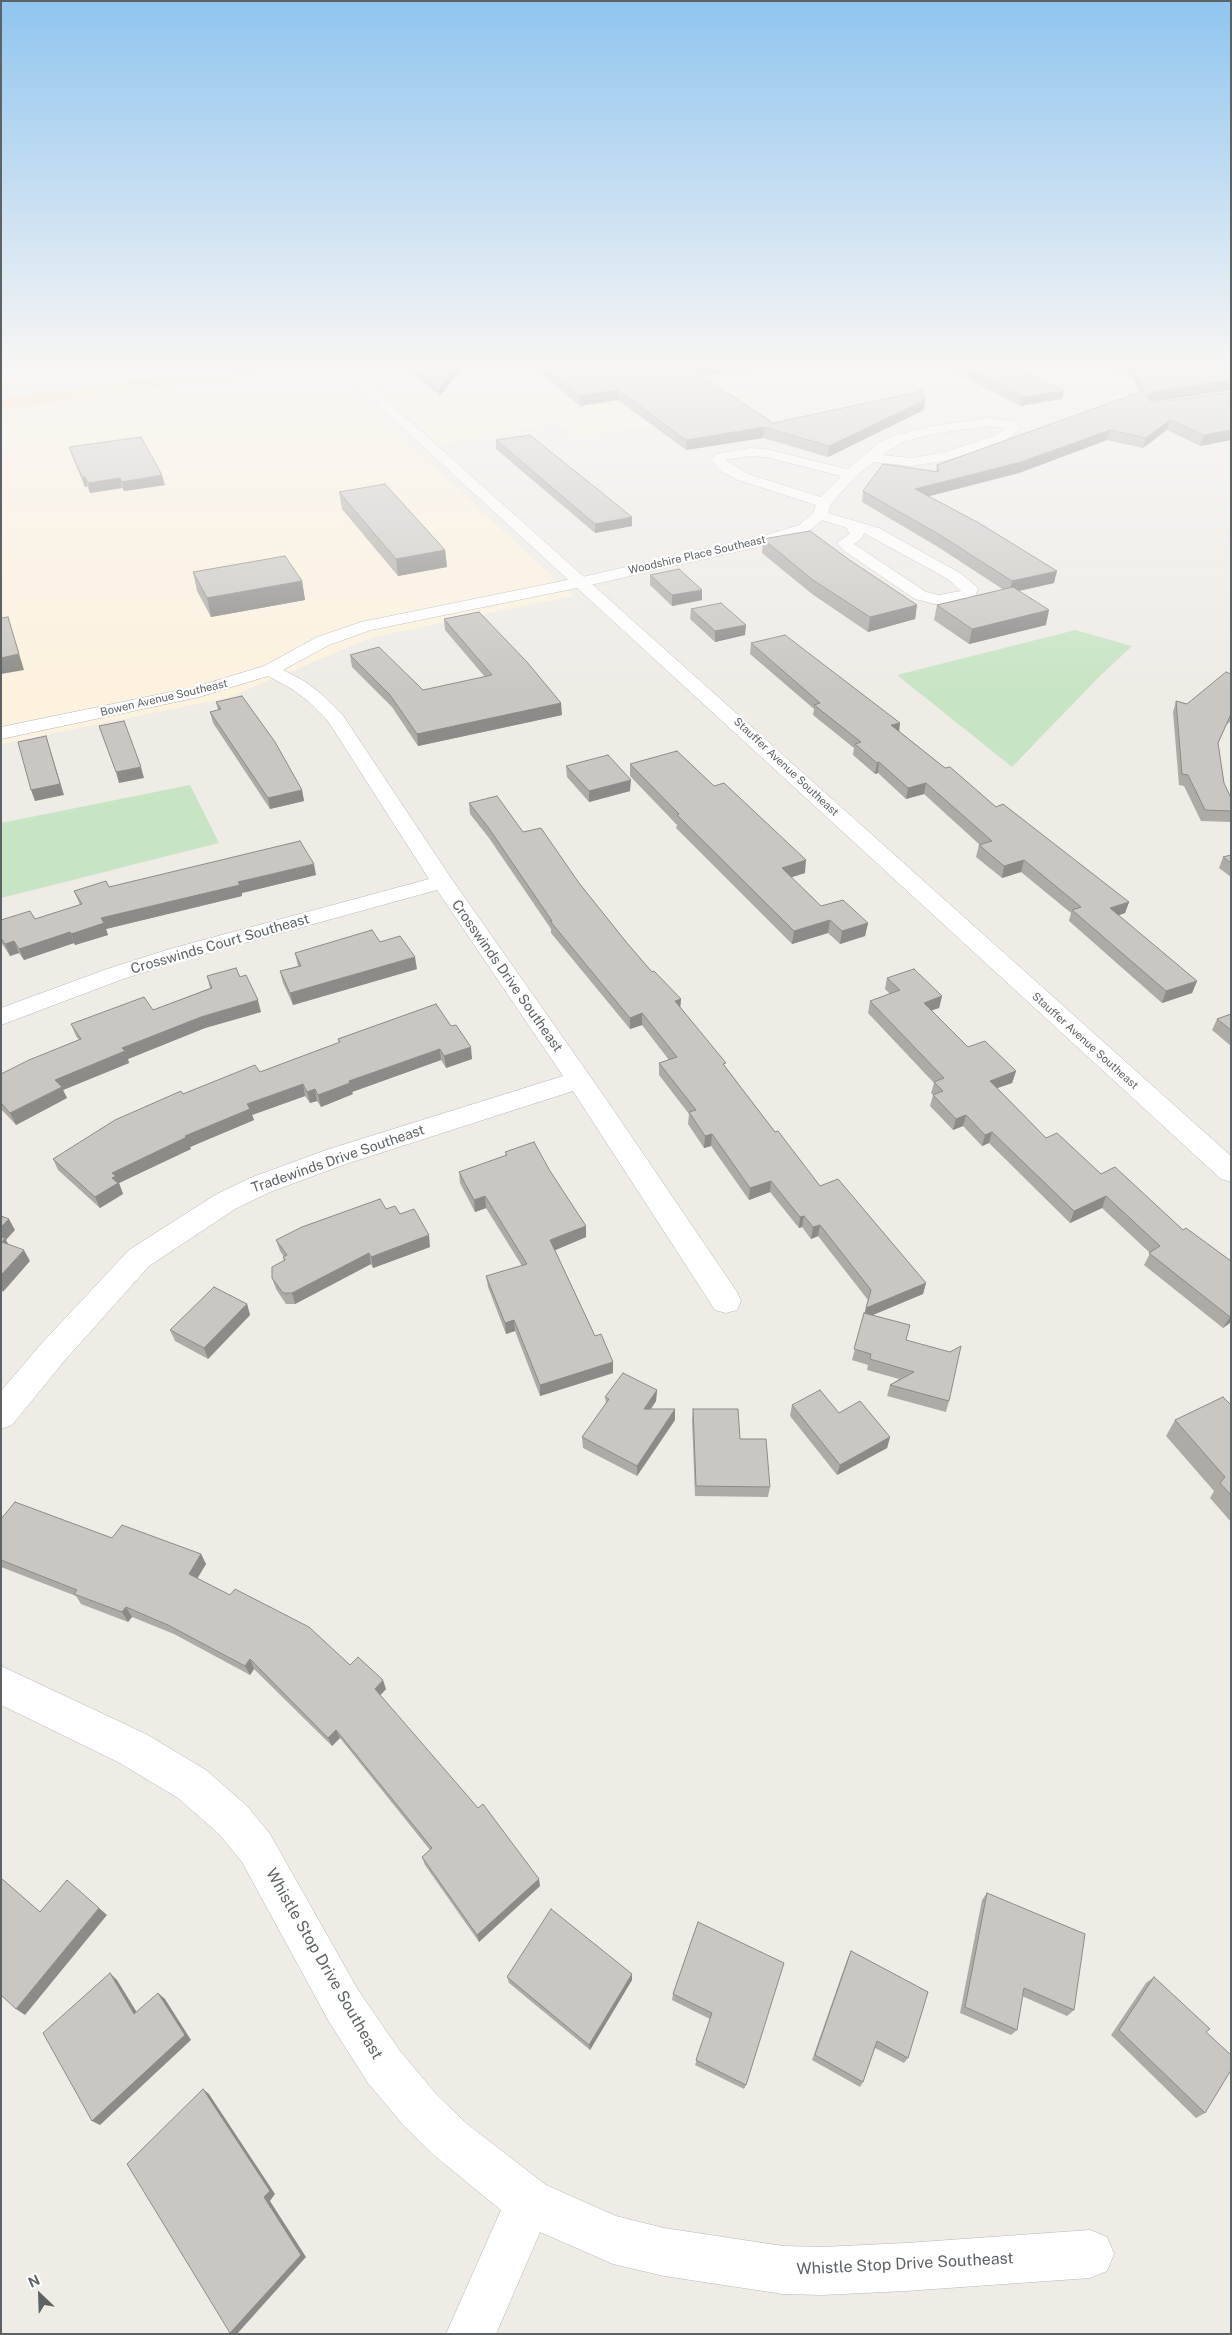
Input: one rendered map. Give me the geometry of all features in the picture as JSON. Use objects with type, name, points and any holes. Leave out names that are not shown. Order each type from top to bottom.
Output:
[{"type":"street","name":"Stauffer Avenue Southeast","points":[[460,473],[1231,1172]]},
{"type":"street","points":[[734,473],[822,509],[854,526],[874,531],[927,560],[970,588],[969,594],[958,598],[938,600],[914,593],[848,547],[845,542],[857,535],[854,526]]},
{"type":"street","points":[[846,473],[850,474]]},
{"type":"street","name":"Woodshire Place Southeast","points":[[582,582],[770,539],[804,528],[850,474]]},
{"type":"street","name":"Bowen Avenue Southeast","points":[[1,733],[199,692],[270,670],[324,641],[367,626],[582,582]]},
{"type":"street","name":"Crosswinds Drive Southeast","points":[[270,670],[298,685],[314,697],[335,718],[442,882],[579,1080],[726,1301]]},
{"type":"street","name":"Crosswinds Court Southeast","points":[[1,1017],[115,974],[178,954],[442,882]]},
{"type":"street","name":"Tradewinds Drive Southeast","points":[[1,1415],[54,1351],[139,1258],[225,1202],[260,1185],[336,1157],[579,1080]]},
{"type":"street","name":"Whistle Stop Drive Southeast","points":[[1,1685],[132,1748],[192,1784],[233,1820],[256,1848],[348,2013],[384,2067],[421,2110],[451,2140],[529,2202],[613,2240],[664,2252],[783,2270],[822,2271],[906,2267],[1090,2254]]},
{"type":"street","points":[[471,2334],[529,2202]]},
{"type":"shaded area","points":[[1,473],[441,473],[573,596],[373,637],[227,698],[1,744]]},
{"type":"green space","points":[[1075,630],[1132,646],[1096,680],[1012,767],[897,675]]},
{"type":"green space","points":[[190,785],[219,843],[1,898],[1,823]]},
{"type":"building","points":[[80,473],[161,473],[162,475],[122,482],[120,478],[88,483],[85,477],[82,477]]},
{"type":"building","points":[[535,473],[577,473],[632,517],[595,524]]},
{"type":"building","points":[[876,473],[978,473],[915,489],[979,523],[1057,571],[1012,581],[940,535],[863,491]]},
{"type":"building","points":[[385,484],[445,550],[396,559],[339,492]]},
{"type":"building","points":[[810,531],[917,605],[870,617],[813,580],[763,539]]},
{"type":"building","points":[[285,556],[302,581],[207,598],[193,572]]},
{"type":"building","points":[[679,569],[702,590],[672,595],[650,575]]},
{"type":"building","points":[[1013,587],[1049,610],[972,629],[937,605]]},
{"type":"building","points":[[721,603],[746,625],[715,631],[691,609]]},
{"type":"building","points":[[479,612],[527,662],[561,703],[417,734],[390,695],[350,655],[379,647],[423,690],[492,675],[444,619]]},
{"type":"building","points":[[8,617],[19,654],[1,658],[1,618]]},
{"type":"building","points":[[785,635],[900,723],[891,725],[945,768],[950,767],[996,807],[1003,804],[1129,902],[1110,908],[1197,981],[1166,991],[1072,910],[1081,907],[1024,860],[1004,866],[979,845],[992,841],[926,783],[908,788],[879,762],[877,763],[855,744],[861,742],[814,705],[820,703],[751,643]]},
{"type":"building","points":[[1226,672],[1231,674],[1231,714],[1218,743],[1224,783],[1231,798],[1231,811],[1205,810],[1188,775],[1182,774],[1176,701],[1187,704]]},
{"type":"building","points":[[242,696],[275,742],[302,790],[268,798],[210,712],[221,709],[216,702]]},
{"type":"building","points":[[124,721],[141,767],[116,772],[99,726]]},
{"type":"building","points":[[46,736],[60,784],[31,790],[18,742]]},
{"type":"building","points":[[677,751],[714,786],[724,783],[806,860],[782,868],[821,906],[843,900],[868,923],[842,931],[830,920],[794,931],[677,815],[679,814],[630,764]]},
{"type":"building","points":[[608,755],[631,780],[589,791],[566,766]]},
{"type":"building","points":[[497,796],[523,832],[541,828],[579,883],[627,943],[652,972],[654,971],[681,999],[675,1001],[726,1063],[723,1064],[775,1132],[778,1131],[820,1186],[838,1179],[926,1283],[866,1308],[871,1290],[820,1225],[813,1227],[804,1216],[800,1217],[771,1181],[750,1188],[712,1134],[705,1136],[689,1112],[696,1110],[659,1063],[677,1057],[642,1013],[630,1018],[550,921],[552,921],[488,827],[469,803]]},
{"type":"building","points":[[300,841],[314,864],[238,882],[240,885],[101,918],[104,923],[19,949],[14,941],[5,944],[1,938],[1,920],[30,911],[35,919],[82,904],[74,891],[106,881],[109,887]]},
{"type":"building","points":[[1231,855],[1231,863],[1223,857]]},
{"type":"building","points":[[372,930],[380,942],[400,936],[415,957],[290,993],[280,971],[301,966],[295,953]]},
{"type":"building","points":[[236,968],[240,977],[246,975],[258,1000],[201,1017],[122,1048],[125,1051],[55,1080],[62,1087],[10,1113],[1,1103],[1,1074],[29,1060],[81,1039],[71,1024],[144,997],[153,1010],[212,988],[207,976]]},
{"type":"building","points":[[914,969],[942,996],[924,1003],[968,1047],[985,1041],[1016,1071],[990,1081],[1046,1138],[1057,1133],[1101,1174],[1115,1167],[1183,1230],[1186,1228],[1231,1261],[1230,1317],[1149,1253],[1160,1246],[1106,1196],[1074,1211],[992,1132],[985,1135],[966,1115],[956,1119],[933,1095],[943,1091],[934,1082],[944,1078],[870,1001],[900,990],[887,978]]},
{"type":"building","points":[[436,1004],[451,1026],[456,1025],[471,1047],[444,1056],[440,1049],[349,1081],[350,1083],[318,1095],[315,1089],[307,1092],[303,1084],[247,1104],[250,1109],[185,1136],[187,1137],[112,1173],[116,1176],[112,1178],[118,1183],[95,1197],[53,1159],[115,1120],[181,1091],[183,1094],[255,1065],[260,1072],[340,1042],[338,1039]]},
{"type":"building","points":[[1231,1014],[1231,1030],[1217,1019]]},
{"type":"building","points":[[534,1142],[550,1171],[586,1226],[550,1240],[595,1336],[601,1334],[613,1362],[540,1385],[514,1320],[505,1323],[486,1276],[527,1264],[485,1196],[474,1200],[459,1172],[507,1155],[505,1152]]},
{"type":"building","points":[[380,1199],[386,1209],[395,1206],[400,1214],[414,1209],[429,1235],[371,1257],[369,1253],[292,1293],[283,1293],[272,1278],[272,1267],[285,1260],[283,1257],[287,1255],[276,1240],[302,1227]]},
{"type":"building","points":[[1,1216],[9,1219],[1,1227]]},
{"type":"building","points":[[1,1237],[5,1238],[2,1242],[24,1250],[1,1275]]},
{"type":"building","points":[[214,1287],[247,1304],[204,1348],[170,1330]]},
{"type":"building","points":[[864,1313],[910,1325],[906,1340],[950,1352],[961,1346],[949,1401],[890,1385],[914,1372],[870,1359],[871,1354],[854,1349]]},
{"type":"building","points":[[623,1373],[657,1390],[644,1409],[675,1409],[637,1466],[582,1437],[609,1399],[605,1397]]},
{"type":"building","points":[[820,1390],[839,1413],[860,1401],[890,1437],[840,1465],[792,1405]]},
{"type":"building","points":[[1223,1397],[1231,1405],[1231,1495],[1220,1483],[1225,1477],[1175,1420]]},
{"type":"building","points":[[693,1409],[738,1409],[740,1439],[766,1439],[770,1487],[696,1486]]},
{"type":"building","points":[[15,1502],[112,1538],[122,1525],[201,1554],[189,1574],[230,1595],[235,1589],[309,1627],[350,1665],[358,1657],[383,1680],[375,1689],[478,1808],[483,1804],[539,1879],[477,1935],[422,1857],[432,1848],[336,1730],[328,1738],[250,1659],[245,1666],[168,1625],[126,1607],[122,1612],[74,1594],[77,1590],[1,1560],[1,1519]]},
{"type":"building","points":[[1,1878],[40,1912],[67,1880],[99,1908],[16,2009],[1,1995]]},
{"type":"building","points":[[987,1893],[1085,1934],[1074,2010],[1024,1988],[1017,2030],[965,2007]]},
{"type":"building","points":[[551,1909],[632,1974],[589,2045],[507,1977]]},
{"type":"building","points":[[698,1922],[784,1963],[746,2085],[696,2060],[712,2013],[673,1994]]},
{"type":"building","points":[[851,1951],[928,1992],[908,2058],[877,2041],[863,2082],[815,2055]]},
{"type":"building","points":[[110,1973],[134,2014],[158,1993],[185,2035],[92,2121],[43,2033]]},
{"type":"building","points":[[1154,1977],[1210,2029],[1206,2032],[1231,2055],[1231,2070],[1205,2113],[1119,2030]]},
{"type":"building","points":[[203,2089],[270,2191],[264,2197],[301,2255],[230,2333],[127,2164]]}]
